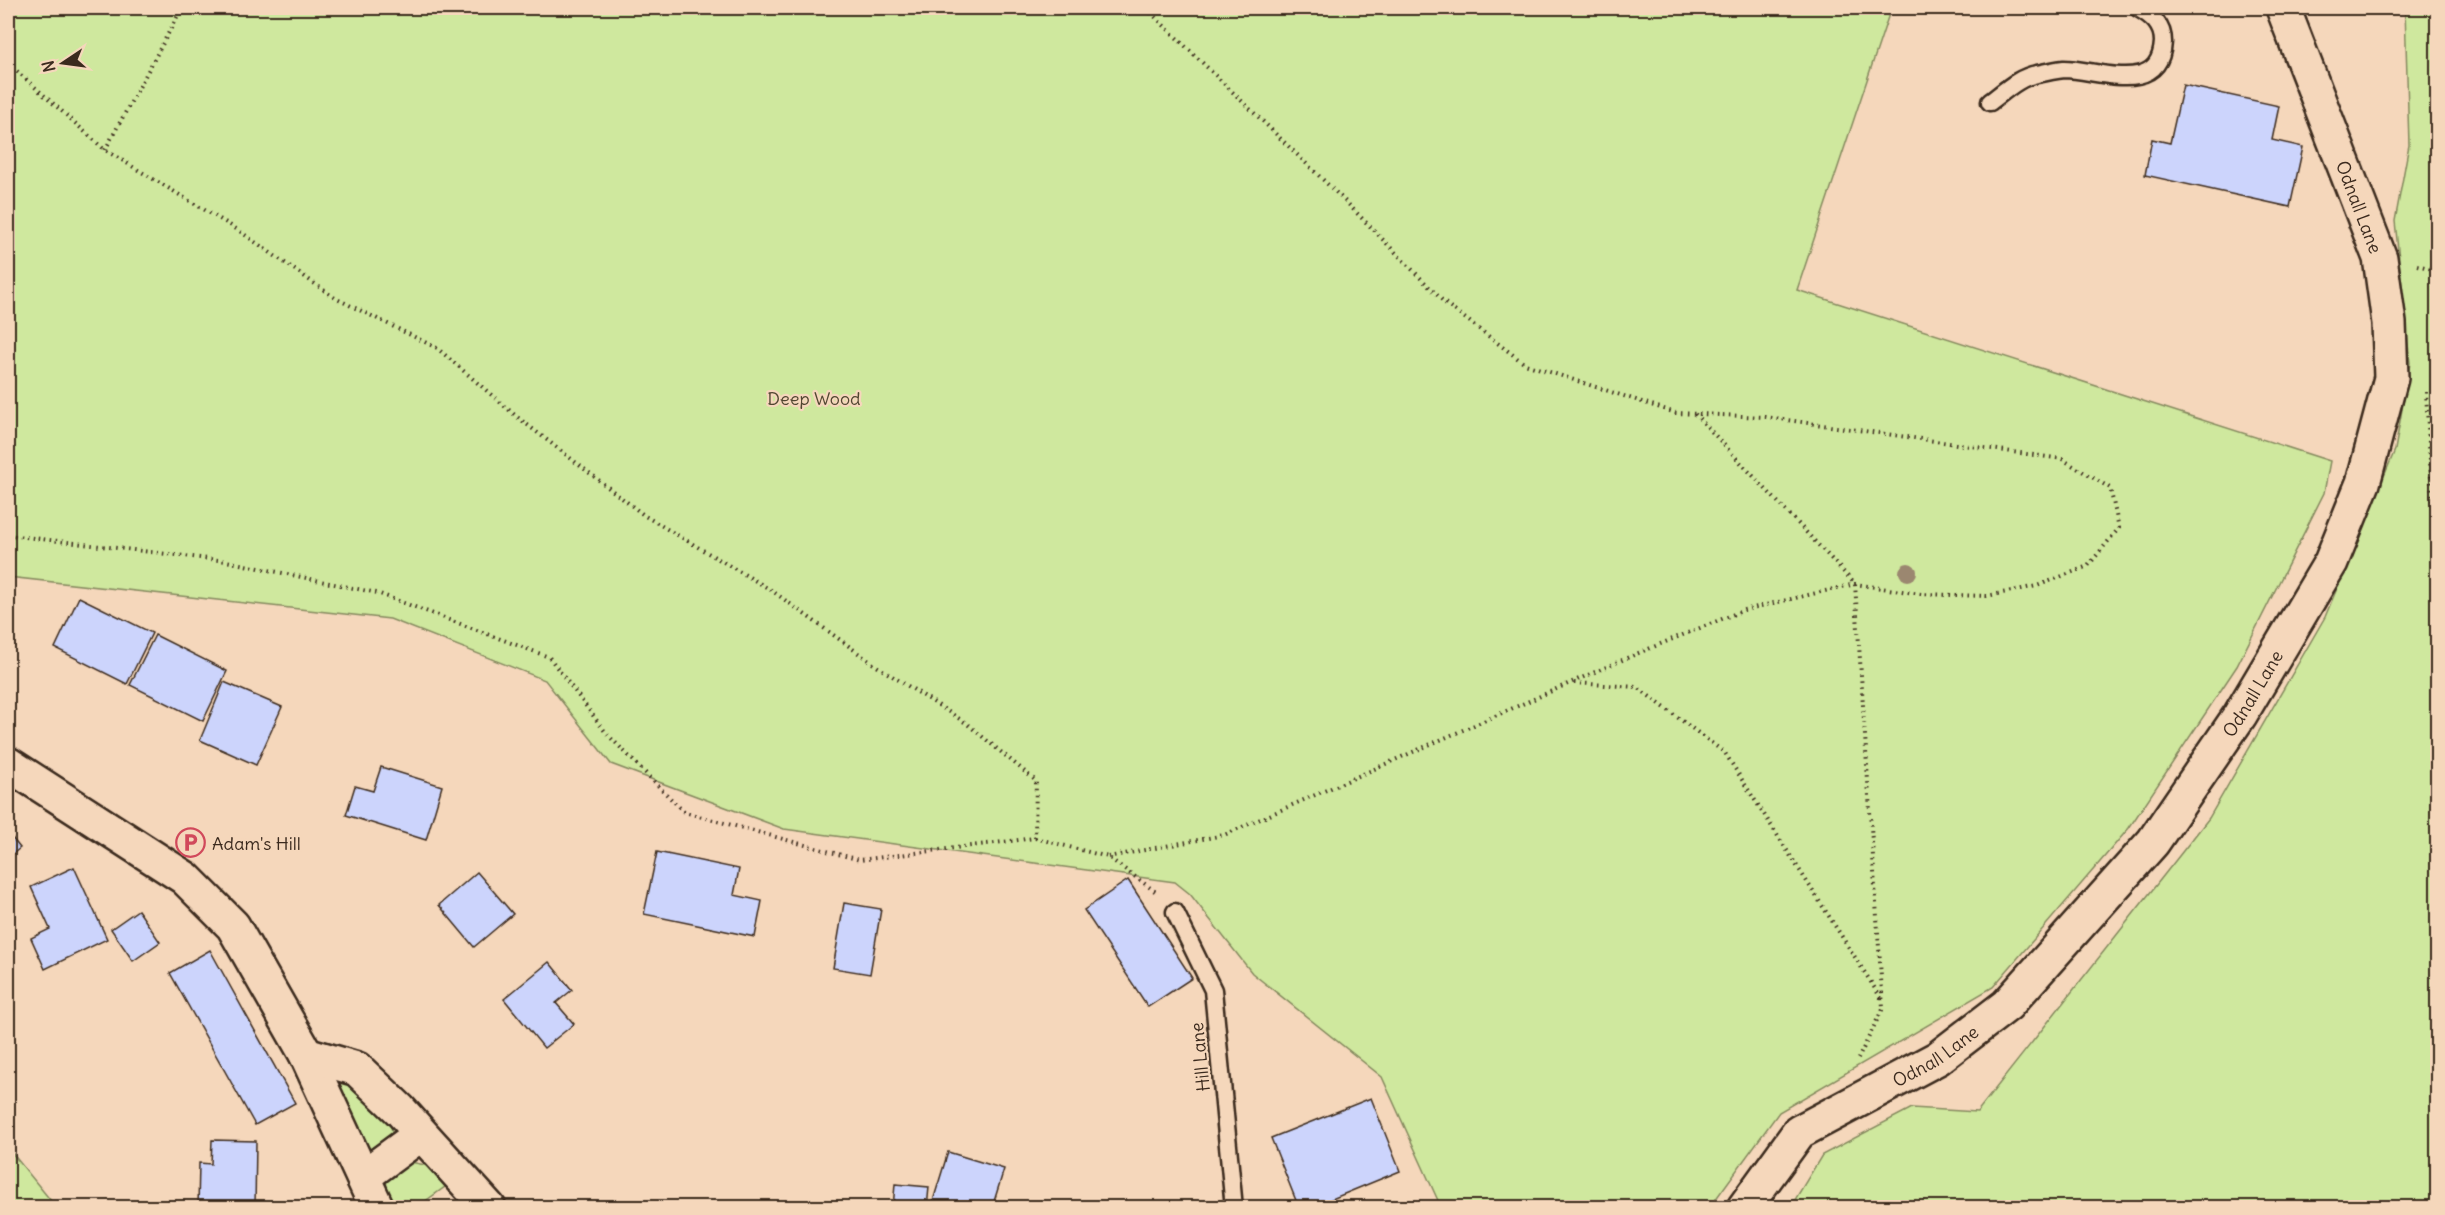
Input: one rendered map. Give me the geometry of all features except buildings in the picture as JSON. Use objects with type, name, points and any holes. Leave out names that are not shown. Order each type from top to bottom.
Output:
[{"type":"street","name":"Odnall Lane","points":[[1744,1208],[1799,1132],[1938,1059],[2007,1005],[2153,842],[2240,715],[2331,562],[2363,483],[2391,378],[2389,323],[2380,258],[2283,8]]},
{"type":"street","points":[[8,764],[185,878],[233,926],[306,1054],[377,1208]]},
{"type":"street","points":[[306,1054],[357,1069],[400,1110],[489,1208]]},
{"type":"street","points":[[364,1176],[421,1134]]},
{"type":"lane","points":[[1990,102],[2018,81],[2034,74],[2064,69],[2123,77],[2142,74],[2155,67],[2162,50],[2163,31],[2153,17],[2138,8]]},
{"type":"lane","name":"Hill Lane","points":[[1175,912],[1213,990],[1234,1208]]},
{"type":"path","points":[[105,150],[182,8]]},
{"type":"path","points":[[1108,857],[1224,835],[1744,610],[1855,584],[1922,594],[1987,596],[2037,586],[2088,566],[2119,528],[2109,488],[2062,459],[1766,417],[1676,413],[1525,364],[1444,303],[1348,205],[1146,8]]},
{"type":"path","points":[[8,63],[105,150],[238,230],[335,298],[437,348],[516,416],[645,516],[771,590],[875,665],[966,723],[1036,781],[1035,838]]},
{"type":"path","points":[[2420,266],[2420,278]]},
{"type":"path","points":[[2426,384],[2438,596]]},
{"type":"path","points":[[1695,413],[1855,584],[1883,1008],[1854,1067]]},
{"type":"path","points":[[8,535],[226,561],[377,593],[549,657],[607,734],[684,812],[860,860],[1035,838],[1108,857],[1152,887],[1175,912]]},
{"type":"path","points":[[1572,683],[1637,687],[1725,753],[1882,999]]},
{"type":"green space","name":"Deep Wood","points":[[8,8],[1891,8],[1797,290],[2330,461],[2324,493],[2237,666],[2129,828],[1993,987],[1779,1112],[1710,1207],[1441,1207],[1382,1077],[1252,973],[1190,894],[1175,882],[784,829],[611,764],[545,680],[390,619],[8,577]]},
{"type":"green space","points":[[2405,8],[2437,8],[2437,1207],[1790,1208],[1822,1155],[1912,1108],[1977,1112],[2209,818],[2325,617],[2395,450],[2410,363],[2395,221],[2409,145]]},
{"type":"green space","points":[[341,1078],[390,1120],[393,1138],[368,1156],[331,1079]]},
{"type":"green space","points":[[8,1148],[56,1207],[8,1207]]},
{"type":"green space","points":[[408,1162],[432,1168],[449,1184],[417,1207],[393,1207],[386,1193],[387,1176]]},
{"type":"place","name":"Adam's Hill","points":[[191,843]]}]
